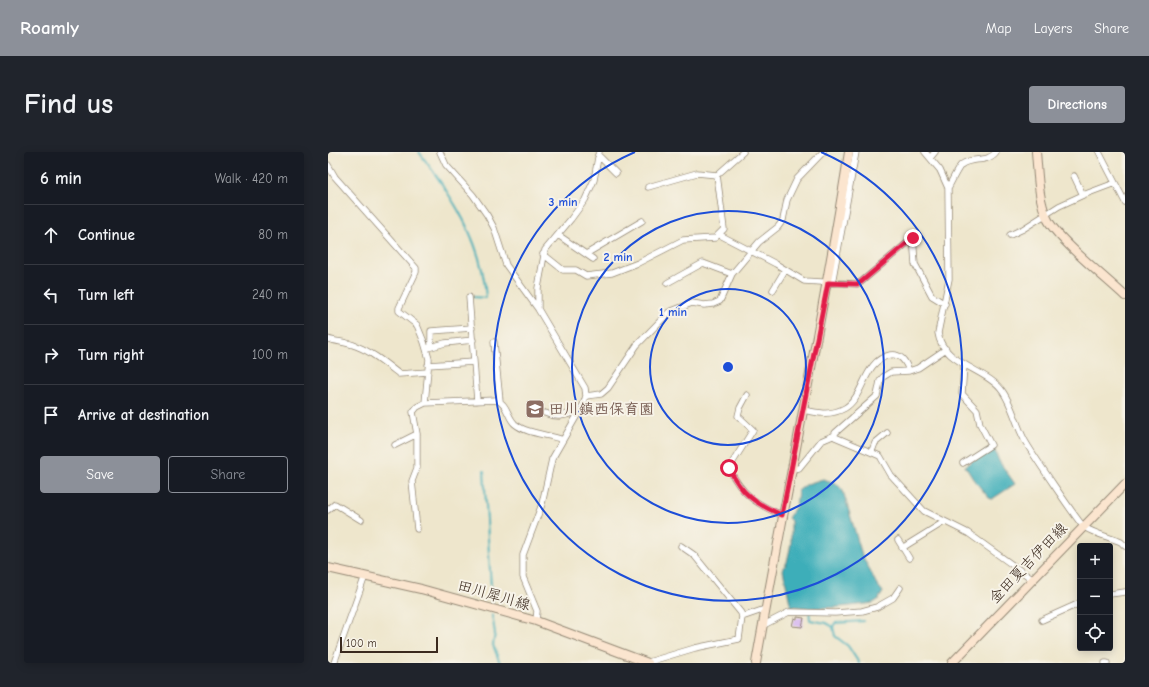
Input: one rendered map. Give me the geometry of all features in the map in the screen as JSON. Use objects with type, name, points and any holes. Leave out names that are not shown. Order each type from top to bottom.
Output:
[{"type":"street","points":[[440,152],[446,165],[474,195],[487,215],[494,228],[506,265],[538,309],[585,388],[586,396],[552,460],[538,519],[526,544],[523,555],[523,577],[537,612],[536,621]]},
{"type":"street","points":[[648,186],[697,173],[717,175],[743,152]]},
{"type":"street","points":[[586,396],[600,394],[608,388],[637,345],[669,312],[692,303],[704,305],[713,304],[720,301],[732,274],[751,250],[778,227],[783,220],[787,200],[797,179],[823,152]]},
{"type":"street","points":[[830,283],[849,152]]},
{"type":"street","points":[[756,663],[791,469],[856,152]]},
{"type":"street","points":[[925,152],[940,170],[948,188],[949,279],[938,334],[939,340],[946,349],[964,365],[992,379],[1003,392],[1018,420],[1024,439],[1083,526],[1124,544]]},
{"type":"street","points":[[930,158],[935,152]]},
{"type":"street","points":[[948,188],[961,165],[967,162],[988,159],[996,152]]},
{"type":"street","points":[[1036,152],[1040,192],[1047,219],[1063,238],[1125,296]]},
{"type":"street","points":[[1099,152],[1125,202]]},
{"type":"street","points":[[538,309],[538,288],[543,254],[585,200],[594,180],[598,154]]},
{"type":"street","points":[[598,154],[616,173]]},
{"type":"street","points":[[328,165],[335,178],[416,268],[416,272],[399,311],[417,325],[428,347]]},
{"type":"street","points":[[543,254],[564,270],[576,270],[586,276],[612,273],[638,263],[683,240],[715,238],[720,235],[724,229],[717,175]]},
{"type":"street","points":[[1074,176],[1083,195]]},
{"type":"street","points":[[1010,235],[1023,229],[1046,213],[1083,195],[1115,183]]},
{"type":"street","points":[[586,254],[642,221]]},
{"type":"street","points":[[558,234],[593,258]]},
{"type":"street","points":[[720,235],[751,250],[804,281],[857,284],[913,237],[915,264],[932,296],[945,304]]},
{"type":"street","points":[[667,283],[703,263],[732,274]]},
{"type":"street","points":[[772,290],[785,270]]},
{"type":"street","points":[[469,297],[477,400]]},
{"type":"street","points":[[425,403],[428,372],[428,347],[431,331],[472,328]]},
{"type":"street","points":[[328,339],[354,345],[365,350],[379,358],[399,374],[428,372]]},
{"type":"street","points":[[428,347],[445,342],[473,340]]},
{"type":"street","points":[[494,342],[500,401],[504,405],[513,422],[520,427],[562,440]]},
{"type":"street","points":[[791,469],[799,468],[821,441],[835,435],[835,433],[877,396],[880,382],[883,377],[891,372],[909,371],[918,368],[946,349]]},
{"type":"street","points":[[803,410],[823,415],[845,408],[852,402],[874,363],[881,358],[892,355],[899,356],[905,362],[909,371]]},
{"type":"street","points":[[428,364],[474,362]]},
{"type":"street","points":[[963,463],[991,445],[980,424],[977,410],[962,394],[964,365]]},
{"type":"street","points":[[747,395],[740,408],[738,416],[753,430],[729,468],[736,484],[746,494],[767,508],[782,515]]},
{"type":"street","points":[[417,529],[412,481],[418,468],[417,434],[413,412],[417,407],[425,403],[477,400],[500,401]]},
{"type":"street","points":[[545,414],[560,417],[579,411]]},
{"type":"street","points":[[872,451],[875,442],[887,433]]},
{"type":"street","points":[[395,445],[417,434]]},
{"type":"street","points":[[835,435],[835,437],[872,451],[880,456],[890,475],[924,511],[968,533],[1032,579]]},
{"type":"street","name":"金田夏吉伊田線","points":[[952,663],[1125,484]]},
{"type":"street","points":[[328,510],[335,504],[361,520]]},
{"type":"street","points":[[902,548],[944,522]]},
{"type":"street","points":[[898,540],[909,558]]},
{"type":"street","points":[[646,662],[694,648],[739,639],[742,617],[741,613],[694,555],[681,546]]},
{"type":"street","name":"田川犀川線","points":[[328,568],[365,576],[536,621],[646,662]]},
{"type":"street","points":[[334,663],[365,576]]},
{"type":"street","points":[[762,626],[789,612],[824,614],[849,612],[877,607],[892,598],[900,588]]},
{"type":"street","points":[[1113,594],[1125,592]]},
{"type":"street","points":[[1042,620],[1077,604]]},
{"type":"street","points":[[742,617],[765,609]]},
{"type":"water","points":[[993,446],[999,461],[1015,484],[992,499],[989,498],[973,479],[965,466]]},
{"type":"water","points":[[823,479],[836,483],[843,491],[862,555],[876,583],[883,592],[878,600],[873,603],[832,608],[791,606],[783,570],[787,562],[791,544],[791,521],[788,518],[796,506],[798,491],[807,484]]},
{"type":"building","points":[[797,617],[804,618],[802,627],[792,626],[794,618],[797,619]]},
{"type":"waterway","points":[[419,152],[454,203],[464,220],[472,239],[484,277],[486,298],[473,297]]},
{"type":"waterway","points":[[484,471],[492,604]]},
{"type":"waterway","points":[[809,608],[810,620],[826,623],[833,627],[835,636],[848,646],[859,663]]},
{"type":"waterway","points":[[492,615],[495,633],[493,645],[500,663]]},
{"type":"waterway","points":[[833,627],[835,623],[864,621]]},
{"type":"place","name":"田川鎮西保育園","points":[[535,409]]},
{"type":"route","points":[[729,468],[736,484],[746,494],[767,508],[782,515],[828,283],[857,284],[861,282],[913,238]]}]
